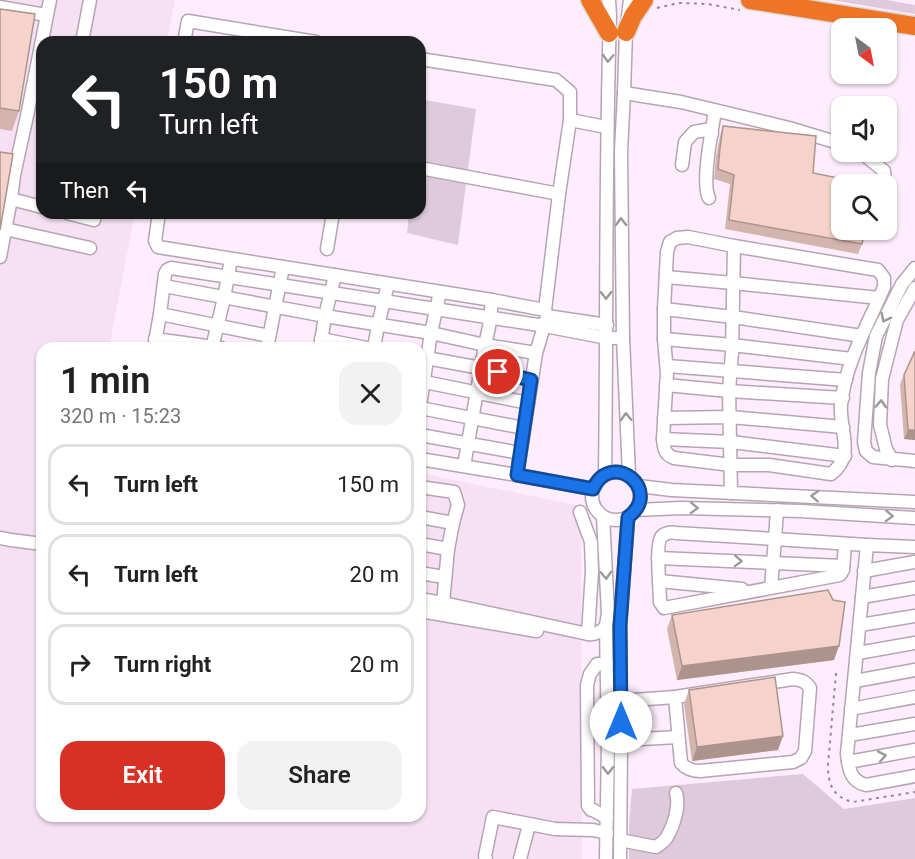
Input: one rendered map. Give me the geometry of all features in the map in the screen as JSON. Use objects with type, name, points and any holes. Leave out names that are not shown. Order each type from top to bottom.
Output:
[{"type":"highway","points":[[590,0],[624,20],[644,0]]},
{"type":"highway","points":[[748,5],[915,26]]},
{"type":"street","points":[[42,36],[50,0]]},
{"type":"street","points":[[83,36],[90,0]]},
{"type":"street","points":[[609,0],[624,20],[621,151],[623,338],[629,476]]},
{"type":"street","points":[[0,8],[46,15]]},
{"type":"street","points":[[605,475],[606,127],[624,20]]},
{"type":"street","points":[[185,36],[188,21],[279,36]]},
{"type":"street","points":[[426,59],[556,80],[570,92],[570,120],[559,194],[546,317],[531,380],[517,475]]},
{"type":"street","points":[[0,257],[36,68]]},
{"type":"street","points":[[624,93],[681,102],[831,141]]},
{"type":"street","points":[[709,198],[706,192],[706,177],[715,111]]},
{"type":"street","points":[[570,120],[606,127]]},
{"type":"street","points":[[682,165],[685,142],[694,132],[706,130],[712,134]]},
{"type":"street","points":[[873,162],[884,171],[884,174]]},
{"type":"street","points":[[426,169],[559,194]]},
{"type":"street","points":[[11,199],[36,205]]},
{"type":"street","points":[[158,219],[155,241],[158,247],[492,300],[546,317],[607,331],[623,338]]},
{"type":"street","points":[[327,249],[332,219]]},
{"type":"street","points":[[5,229],[90,248]]},
{"type":"street","points":[[688,237],[878,270],[884,278],[884,287],[852,359],[841,406],[845,456],[840,468],[831,474],[769,465],[731,465],[668,456],[664,450],[663,439],[667,366],[664,339],[666,277],[667,252],[670,242],[676,238],[688,237]]},
{"type":"street","points":[[731,493],[729,391],[732,371],[734,246]]},
{"type":"street","points":[[216,342],[231,259]]},
{"type":"street","points":[[160,314],[218,325],[268,342],[283,267]]},
{"type":"street","points":[[154,342],[165,274],[171,268],[490,318],[546,317]]},
{"type":"street","points":[[915,268],[902,284],[876,336],[868,373],[864,442],[866,451],[873,457],[915,461]]},
{"type":"street","points":[[321,342],[334,275]]},
{"type":"street","points":[[666,277],[879,298]]},
{"type":"street","points":[[375,342],[388,284]]},
{"type":"street","points":[[164,286],[536,353]]},
{"type":"street","points":[[892,460],[886,449],[880,425],[882,379],[897,320],[915,288]]},
{"type":"street","points":[[426,350],[440,292]]},
{"type":"street","points":[[464,466],[492,300]]},
{"type":"street","points":[[664,309],[862,336]]},
{"type":"street","points":[[664,339],[852,359]]},
{"type":"street","points":[[426,357],[531,380]]},
{"type":"street","points":[[667,366],[846,380]]},
{"type":"street","points":[[426,383],[528,403]]},
{"type":"street","points":[[666,385],[843,398]]},
{"type":"street","points":[[426,408],[524,428]]},
{"type":"street","points":[[664,418],[730,417],[843,426]]},
{"type":"street","points":[[426,436],[520,453]]},
{"type":"street","points":[[663,439],[731,442],[845,456]]},
{"type":"street","points":[[426,460],[593,489]]},
{"type":"street","points":[[620,859],[620,625],[632,514],[640,497],[638,486],[629,476],[617,472],[600,479],[593,489],[593,505],[603,517],[615,520],[632,514],[681,507],[915,518]]},
{"type":"street","points":[[638,486],[665,490],[915,502]]},
{"type":"street","points":[[426,488],[454,492],[458,505],[448,549],[443,603]]},
{"type":"street","points":[[771,587],[777,510]]},
{"type":"street","points":[[580,512],[591,542],[592,571],[588,634]]},
{"type":"street","points":[[603,517],[608,613],[606,626],[608,744],[606,859]]},
{"type":"street","points":[[426,518],[453,523]]},
{"type":"street","points":[[845,544],[840,575],[664,608],[660,602],[659,542],[661,537],[671,532],[915,547]]},
{"type":"street","points":[[0,538],[36,543]]},
{"type":"street","points":[[426,545],[448,549]]},
{"type":"street","points":[[867,545],[847,753],[849,769],[858,782],[866,785],[915,776]]},
{"type":"street","points":[[658,558],[843,566]]},
{"type":"street","points":[[864,571],[915,562]]},
{"type":"street","points":[[426,574],[444,577]]},
{"type":"street","points":[[659,581],[755,590]]},
{"type":"street","points":[[862,597],[915,588]]},
{"type":"street","points":[[426,600],[607,645]]},
{"type":"street","points":[[426,612],[593,635],[601,632],[606,626]]},
{"type":"street","points":[[860,625],[915,616]]},
{"type":"street","points":[[858,653],[915,643]]},
{"type":"street","points":[[607,664],[597,664],[590,674],[587,685],[588,806],[607,818]]},
{"type":"street","points":[[855,681],[915,670]]},
{"type":"street","points":[[620,701],[675,697],[793,679],[801,680],[810,688],[804,755],[797,761],[693,771],[688,769],[681,763],[675,697]]},
{"type":"street","points":[[851,708],[915,697]]},
{"type":"street","points":[[850,735],[915,724]]},
{"type":"street","points":[[608,744],[678,737]]},
{"type":"street","points":[[848,762],[915,750]]},
{"type":"street","points":[[620,840],[656,847],[667,838],[675,817],[678,799],[676,793]]},
{"type":"street","points":[[486,859],[493,817],[555,829],[593,830],[607,833]]},
{"type":"street","points":[[520,859],[529,825]]},
{"type":"path","points":[[624,20],[679,3],[748,5]]},
{"type":"shaded area","points":[[0,0],[175,0],[168,36],[36,36],[36,219],[134,219],[110,342],[36,342],[36,822],[426,822],[426,474],[581,506],[582,859],[0,859]]},
{"type":"shaded area","points":[[831,0],[886,0],[915,5],[915,14]]},
{"type":"shaded area","points":[[426,100],[476,109],[458,245],[407,233],[408,219],[426,219]]},
{"type":"shaded area","points":[[803,774],[844,809],[915,798],[915,859],[629,859],[632,789]]},
{"type":"building","points":[[0,9],[35,14],[19,111],[0,108]]},
{"type":"building","points":[[723,126],[816,136],[813,173],[831,177],[831,238],[729,220],[734,175],[718,169]]},
{"type":"building","points":[[0,152],[13,154],[0,230]]},
{"type":"building","points":[[840,240],[863,240],[862,244]]},
{"type":"building","points":[[915,351],[915,430],[908,430],[904,375]]},
{"type":"building","points":[[828,590],[833,600],[845,602],[839,646],[682,666],[672,615]]},
{"type":"building","points":[[775,677],[783,736],[697,747],[689,690]]},
{"type":"route","points":[[498,372],[531,380],[517,475],[593,489],[605,475],[617,472],[629,476],[638,484],[639,503],[633,514],[628,517],[620,625],[621,722]]}]
